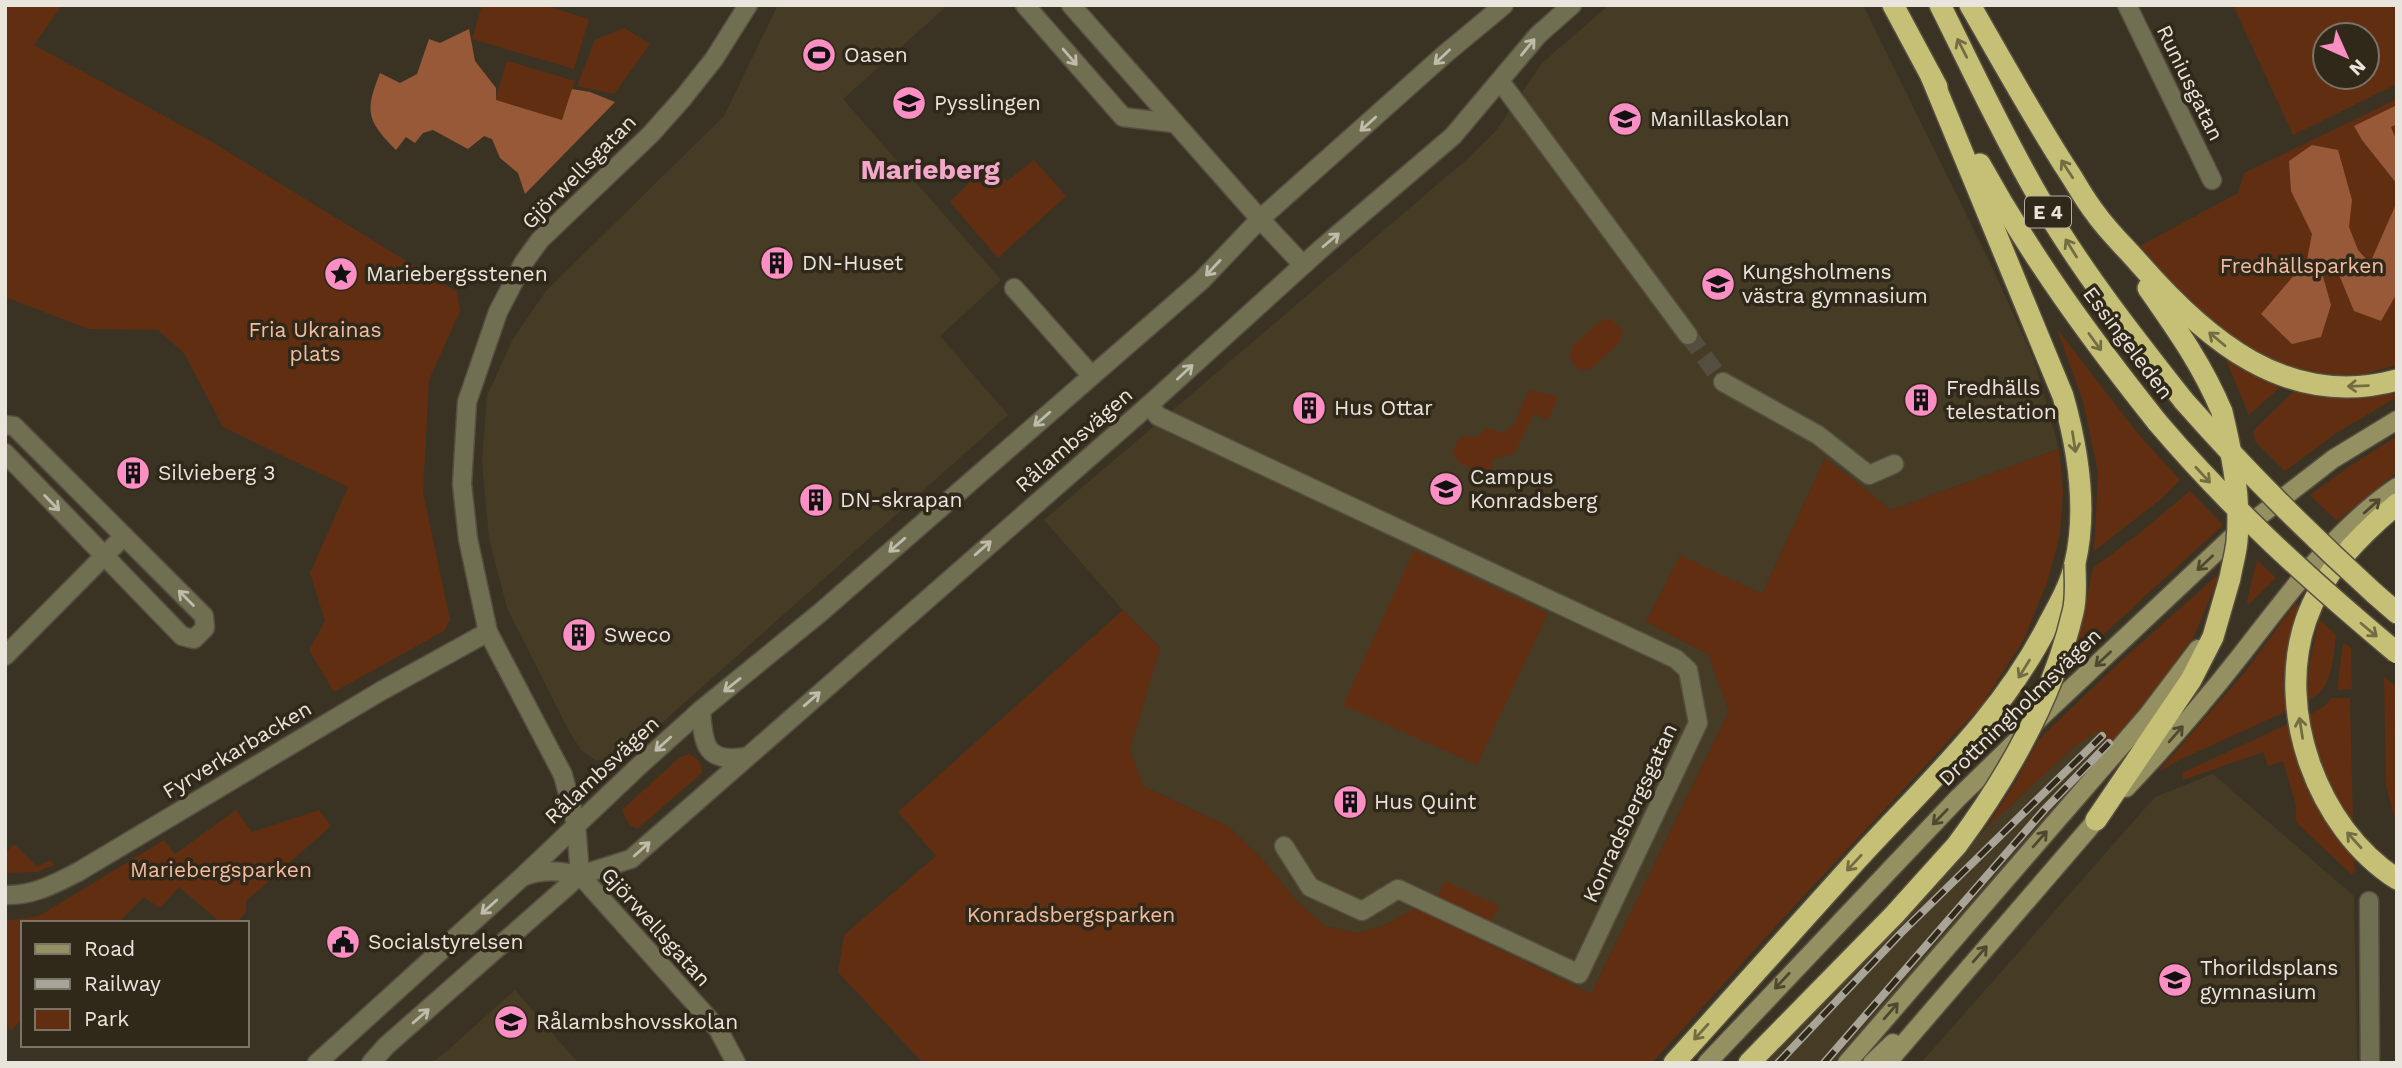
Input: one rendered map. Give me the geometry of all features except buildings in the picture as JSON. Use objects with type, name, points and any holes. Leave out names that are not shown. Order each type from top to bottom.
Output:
[{"type":"highway","name":"Essingeleden","points":[[1893,5],[2007,213],[2054,287],[2103,354],[2219,493],[2281,554],[2397,653]]},
{"type":"highway","name":"Essingeleden","points":[[1940,5],[2038,195],[2114,311],[2184,401],[2256,480],[2305,530],[2397,613]]},
{"type":"highway","points":[[1970,5],[2039,125],[2096,215],[2195,355],[2221,412],[2232,454],[2237,541],[2230,578],[2213,637],[2190,680],[2096,820]]},
{"type":"highway","points":[[1749,1063],[1894,915],[1957,845],[1985,807],[2007,773],[2040,706],[2074,609],[2080,483],[2063,396],[1931,76]]},
{"type":"highway","points":[[2096,215],[2156,283],[2210,334],[2240,356],[2276,373],[2319,385],[2371,386],[2397,380]]},
{"type":"highway","points":[[2397,505],[2364,532],[2327,576],[2306,620],[2299,652],[2296,692],[2302,736],[2321,793],[2339,823],[2360,847],[2397,879]]},
{"type":"highway","points":[[1674,1063],[1951,760],[2020,676],[2060,603],[2075,564]]},
{"type":"main road","name":"Drottningholmsvägen","points":[[1707,1063],[1957,799],[2231,538],[2333,459],[2397,420]]},
{"type":"main road","points":[[1887,1063],[2096,820],[2196,711],[2285,597],[2347,528],[2397,487]]},
{"type":"main road","points":[[1847,1063],[2148,715],[2193,658],[2223,603]]},
{"type":"main road","points":[[1872,1063],[1935,1006]]},
{"type":"street","name":"Gjörwellsgatan","points":[[736,1063],[718,1029],[580,876],[576,824],[563,775],[488,632],[468,539],[462,484],[467,402],[498,312],[524,262],[540,240],[651,134],[683,98],[713,60],[748,5]]},
{"type":"street","points":[[1025,5],[1123,117],[1173,123]]},
{"type":"street","points":[[1071,5],[1173,123],[1303,265]]},
{"type":"street","name":"Rålambsvägen","points":[[317,1063],[701,710],[821,612],[1202,280],[1260,219],[1504,5]]},
{"type":"street","name":"Rålambsvägen","points":[[371,1063],[386,1046],[580,876],[631,859],[1149,405],[1303,265],[1453,136],[1538,35],[1572,5]]},
{"type":"street","name":"Runiusgatan","points":[[2127,5],[2212,180]]},
{"type":"street","points":[[1500,81],[1688,335]]},
{"type":"street","points":[[1014,288],[1091,375]]},
{"type":"street","points":[[1723,382],[1818,435],[1869,475],[1894,464]]},
{"type":"street","name":"Konradsbergsgatan","points":[[1149,405],[1158,416],[1676,659],[1688,670],[1698,723],[1579,975],[1398,889],[1362,911],[1310,887],[1284,846]]},
{"type":"street","points":[[5,425],[14,426],[204,616],[205,628],[194,639],[182,636],[5,453]]},
{"type":"street","points":[[5,656],[124,536]]},
{"type":"street","name":"Fyrverkarbacken","points":[[5,895],[21,895],[46,889],[78,872],[381,691],[488,632]]},
{"type":"street","points":[[701,710],[703,737],[711,752],[725,759],[746,757]]},
{"type":"street","name":"Rålambsvägen","points":[[521,878],[538,871],[580,876]]},
{"type":"street","points":[[2369,901],[2370,1063]]},
{"type":"shaded area","points":[[778,5],[948,5],[843,99],[1001,280],[940,336],[1008,415],[620,760],[595,760],[581,750],[569,731],[507,608],[489,538],[482,461],[487,396],[513,339],[546,291],[724,116]]},
{"type":"shaded area","name":"Campus Konradsberg","points":[[1609,5],[1863,5],[1993,269],[2034,360],[2059,449],[1891,510],[1825,458],[1762,594],[1680,556],[1646,622],[1708,654],[1729,711],[1591,994],[1416,908],[1383,926],[1356,933],[1325,926],[1296,901],[1265,862],[1229,827],[1143,786],[1130,749],[1160,648],[1044,520],[1465,161],[1495,132],[1542,63]]},
{"type":"shaded area","points":[[2098,730],[2112,746],[1837,1063],[1767,1063],[1953,867],[1986,828],[2075,746]]},
{"type":"shaded area","name":"Thorildsplans gymnasium","points":[[2213,774],[2354,896],[2357,1063],[1921,1063],[2155,797]]},
{"type":"shaded area","name":"Rålambshovsskolan","points":[[515,990],[578,1063],[432,1063],[449,1049]]},
{"type":"green space","name":"Fria Ukrainas plats","points":[[5,5],[62,5],[34,45],[212,142],[457,292],[460,311],[429,380],[423,492],[450,620],[444,631],[334,692],[309,650],[325,621],[310,573],[348,487],[223,427],[184,353],[158,330],[89,329],[5,297]]},
{"type":"green space","points":[[482,5],[544,5],[589,19],[574,69],[472,39]]},
{"type":"green space","points":[[2233,5],[2397,5],[2397,84],[2293,135]]},
{"type":"green space","points":[[624,28],[650,44],[614,94],[577,86],[595,40]]},
{"type":"green space","points":[[469,29],[475,61],[496,88],[496,100],[562,120],[572,89],[590,92],[615,102],[525,194],[518,173],[500,158],[492,139],[484,136],[468,149],[433,130],[423,133],[415,143],[406,137],[396,150],[379,131],[371,114],[372,97],[380,73],[400,83],[417,74],[429,39],[440,43]]},
{"type":"green space","points":[[507,61],[575,81],[563,120],[495,100]]},
{"type":"green space","name":"Fredhällsparken","points":[[2397,99],[2397,365],[2374,372],[2342,375],[2306,370],[2270,359],[2238,342],[2200,313],[2140,246],[2238,193],[2244,173]]},
{"type":"green space","points":[[2397,105],[2397,124],[2391,127],[2397,142],[2397,184],[2354,126]]},
{"type":"green space","points":[[2312,145],[2338,150],[2352,200],[2349,227],[2358,250],[2370,263],[2397,202],[2397,293],[2381,321],[2354,311],[2337,270],[2322,273],[2331,305],[2321,337],[2292,344],[2261,314],[2307,260],[2312,234],[2291,191],[2289,161]]},
{"type":"green space","points":[[1034,160],[1066,196],[998,258],[950,202],[987,165],[1007,181]]},
{"type":"green space","points":[[1610,318],[1623,331],[1620,342],[1593,368],[1580,371],[1570,359],[1571,347],[1599,322]]},
{"type":"green space","points":[[2057,329],[2138,434],[2180,480],[2161,499],[2094,551],[2098,472],[2083,401]]},
{"type":"green space","points":[[2226,360],[2248,373],[2280,387],[2249,415]]},
{"type":"green space","points":[[1529,390],[1558,397],[1548,420],[1534,414],[1514,454],[1492,459],[1493,468],[1488,474],[1475,475],[1468,466],[1460,464],[1453,454],[1460,439],[1468,435],[1476,438],[1486,428],[1501,434],[1513,426]]},
{"type":"green space","points":[[2294,391],[2358,398],[2397,393],[2397,397],[2338,432],[2285,471],[2255,441],[2253,431]]},
{"type":"green space","points":[[2397,436],[2397,472],[2337,521],[2310,495],[2350,466]]},
{"type":"green space","name":"Konradsbergsparken","points":[[2059,449],[2063,491],[2060,534],[2047,583],[2024,639],[1981,706],[1652,1063],[923,1063],[838,972],[844,935],[936,856],[898,812],[1123,610],[1160,648],[1130,749],[1143,786],[1229,827],[1265,862],[1296,901],[1325,926],[1356,933],[1383,926],[1415,908],[1591,994],[1729,711],[1708,654],[1646,622],[1680,555],[1762,594],[1825,458],[1891,510]]},
{"type":"green space","points":[[2190,491],[2223,525],[2070,665],[2093,568]]},
{"type":"green space","points":[[1414,550],[1548,613],[1477,765],[1343,705]]},
{"type":"green space","points":[[2257,560],[2276,578],[2248,605],[2247,601]]},
{"type":"green space","points":[[2221,572],[2194,636],[2112,746],[2098,731],[2075,746],[1986,828],[2039,739]]},
{"type":"green space","points":[[2295,604],[2301,608],[2288,641],[2284,683],[2287,711],[2158,772],[2244,673]]},
{"type":"green space","points":[[2319,619],[2336,635],[2334,653],[2327,682],[2316,696],[2307,700],[2309,666]]},
{"type":"green space","points":[[2343,644],[2351,648],[2352,689],[2337,690]]},
{"type":"green space","points":[[2384,677],[2397,687],[2397,827],[2386,785]]},
{"type":"green space","points":[[2331,698],[2350,698],[2353,823],[2324,772],[2308,716],[2326,705]]},
{"type":"green space","points":[[2288,724],[2306,787],[2324,818],[2354,856],[2355,872],[2351,874],[2296,822],[2296,805],[2283,761],[2268,766],[2263,752],[2183,780],[2182,773]]},
{"type":"green space","points":[[689,754],[699,762],[702,773],[637,829],[629,824],[622,810],[679,758]]},
{"type":"green space","name":"Mariebergsparken","points":[[236,810],[252,832],[319,810],[331,826],[246,901],[246,912],[238,921],[219,921],[179,887],[160,908],[144,897],[120,921],[21,921],[21,1020],[11,1030],[5,1022],[5,921],[39,916],[164,840],[175,854]]},
{"type":"green space","points":[[14,844],[37,867],[50,860],[54,865],[37,872],[5,873],[5,853]]},
{"type":"green space","points":[[1445,881],[1499,906],[1491,922],[1437,897]]},
{"type":"tunnel","points":[[1688,335],[1723,382]]},
{"type":"railway","points":[[1778,1063],[1901,933],[2102,736]]},
{"type":"railway","points":[[1824,1063],[2045,809],[2109,743]]},
{"type":"place","name":"Oasen","points":[[819,55]]},
{"type":"place","name":"Pysslingen","points":[[909,103]]},
{"type":"place","name":"Manillaskolan","points":[[1625,119]]},
{"type":"place","name":"DN-Huset","points":[[777,263]]},
{"type":"place","name":"Mariebergsstenen","points":[[341,274]]},
{"type":"place","name":"Kungsholmens västra gymnasium","points":[[1718,284]]},
{"type":"place","name":"Fredhälls telestation","points":[[1921,400]]},
{"type":"place","name":"Hus Ottar","points":[[1309,408]]},
{"type":"place","name":"Silvieberg 3","points":[[133,473]]},
{"type":"place","name":"Campus Konradsberg","points":[[1446,489]]},
{"type":"place","name":"DN-skrapan","points":[[816,500]]},
{"type":"place","name":"Sweco","points":[[579,635]]},
{"type":"place","name":"Hus Quint","points":[[1350,802]]},
{"type":"place","name":"Socialstyrelsen","points":[[343,942]]},
{"type":"place","name":"Thorildsplans gymnasium","points":[[2175,980]]},
{"type":"place","name":"Rålambshovsskolan","points":[[511,1022]]},
{"type":"district","name":"Marieberg","points":[[930,169]]}]
